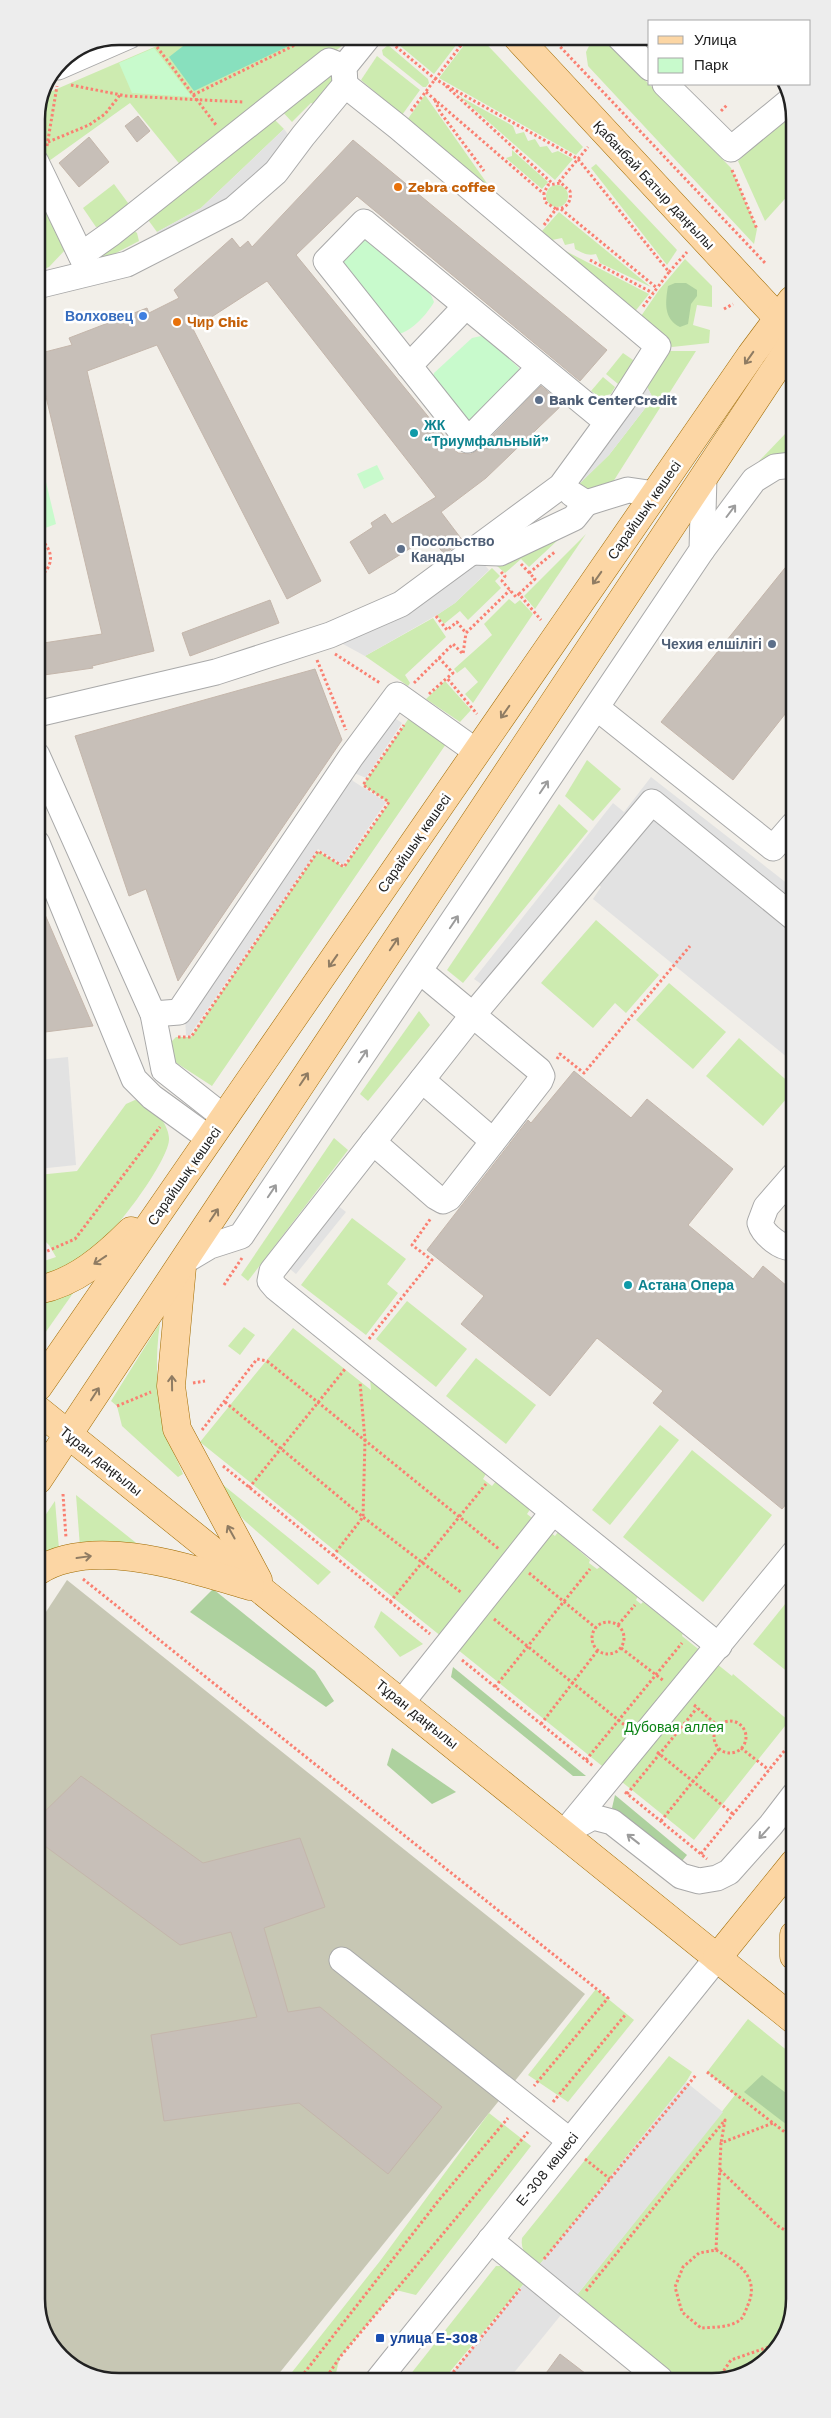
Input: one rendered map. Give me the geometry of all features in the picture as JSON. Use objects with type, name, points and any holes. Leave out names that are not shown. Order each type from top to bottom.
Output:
[{"type":"main road","name":"Қабанбай Батыр даңғылы","points":[[537,45],[786,316]]},
{"type":"main road","name":"Сарайшық көшесі","points":[[45,1377],[655,494],[786,318]]},
{"type":"main road","points":[[45,1470],[786,353]]},
{"type":"main road","points":[[45,1287],[74,1277],[106,1256],[173,1190]]},
{"type":"main road","points":[[183,1262],[172,1372],[176,1429],[263,1590]]},
{"type":"main road","name":"Тұран даңғылы","points":[[45,1416],[786,2014]]},
{"type":"main road","points":[[45,1566],[83,1556],[140,1556],[263,1590]]},
{"type":"main road","points":[[717,1958],[786,1872]]},
{"type":"street","points":[[59,78],[113,45]]},
{"type":"street","points":[[85,264],[127,264],[234,209],[276,172],[344,76],[372,45]]},
{"type":"street","points":[[627,45],[648,66]]},
{"type":"street","points":[[45,282],[85,264],[112,233],[329,61],[398,127],[658,346],[608,422],[560,486],[401,604],[330,635],[216,672],[45,712]]},
{"type":"street","points":[[667,85],[731,149],[784,105]]},
{"type":"street","points":[[45,166],[85,264]]},
{"type":"street","points":[[540,367],[468,440],[326,261],[364,222],[465,307],[540,367],[608,422]]},
{"type":"street","points":[[409,366],[465,307]]},
{"type":"street","points":[[183,1262],[210,1246],[241,1236],[702,550],[754,480],[775,467],[786,466]]},
{"type":"street","points":[[702,550],[704,476]]},
{"type":"street","points":[[560,486],[586,503]]},
{"type":"street","points":[[471,552],[497,552],[574,518],[586,503],[628,490],[655,494]]},
{"type":"street","points":[[153,1014],[179,1012],[351,757],[397,695],[477,752]]},
{"type":"street","points":[[597,708],[773,848],[786,841]]},
{"type":"street","points":[[45,773],[153,1014],[164,1070],[217,1128]]},
{"type":"street","points":[[719,1646],[357,1354],[270,1281],[272,1271],[472,1016],[652,802],[786,911]]},
{"type":"street","points":[[45,862],[134,1079],[152,1097],[217,1128]]},
{"type":"street","points":[[373,1142],[436,1198],[444,1201],[449,1198],[542,1076],[539,1070],[420,972]]},
{"type":"street","points":[[422,1080],[493,1141]]},
{"type":"street","points":[[786,1184],[766,1207],[760,1223],[762,1228],[782,1247],[786,1248]]},
{"type":"street","points":[[402,1702],[553,1512]]},
{"type":"street","points":[[564,1833],[786,1563]]},
{"type":"street","points":[[564,1833],[593,1817],[612,1822],[681,1876],[699,1881],[717,1878],[729,1872],[786,1804]]},
{"type":"street","name":"Е-308 көшесі","points":[[384,2373],[490,2240],[577,2150],[717,1958]]},
{"type":"street","points":[[342,1960],[540,2117],[577,2150]]},
{"type":"street","points":[[490,2240],[653,2373]]},
{"type":"path","points":[[156,45],[219,128]]},
{"type":"path","points":[[193,94],[295,45]]},
{"type":"path","points":[[388,45],[435,79],[578,159],[669,272]]},
{"type":"path","points":[[398,127],[461,45]]},
{"type":"path","points":[[537,45],[766,264]]},
{"type":"path","points":[[45,145],[59,78],[120,95],[269,104],[271,106]]},
{"type":"path","points":[[444,84],[552,183]]},
{"type":"path","points":[[426,92],[544,194],[548,205],[556,209],[568,204],[571,196],[568,188],[558,182]]},
{"type":"path","points":[[45,157],[105,114],[120,95]]},
{"type":"path","points":[[435,100],[440,112],[485,172]]},
{"type":"path","points":[[544,194],[552,183],[558,182],[588,147]]},
{"type":"path","points":[[561,208],[657,288]]},
{"type":"path","points":[[540,231],[556,209]]},
{"type":"path","points":[[631,324],[669,272],[687,252]]},
{"type":"path","points":[[587,258],[653,293]]},
{"type":"path","points":[[724,309],[733,304]]},
{"type":"path","points":[[45,543],[50,551],[52,560],[49,568],[45,572]]},
{"type":"path","points":[[497,552],[494,566],[506,576]]},
{"type":"path","points":[[520,563],[535,578],[516,597],[510,590],[502,581],[520,563]]},
{"type":"path","points":[[408,689],[453,644],[463,654],[466,633],[510,590]]},
{"type":"path","points":[[519,594],[541,620]]},
{"type":"path","points":[[436,616],[447,630],[457,622],[466,633]]},
{"type":"path","points":[[330,651],[383,685],[377,688]]},
{"type":"path","points":[[316,658],[347,731],[352,724]]},
{"type":"path","points":[[423,699],[453,673],[439,658]]},
{"type":"path","points":[[447,678],[478,714]]},
{"type":"path","points":[[176,1037],[191,1037],[318,851],[344,867],[389,802],[363,785],[409,718]]},
{"type":"path","points":[[542,1076],[560,1054],[584,1073],[690,946]]},
{"type":"path","points":[[45,1252],[75,1239],[162,1124]]},
{"type":"path","points":[[250,1488],[432,1260],[412,1245],[444,1201]]},
{"type":"path","points":[[333,1556],[363,1517],[365,1440],[357,1354]]},
{"type":"path","points":[[225,1402],[257,1359],[262,1359],[365,1440],[596,1628]]},
{"type":"path","points":[[117,1406],[159,1389]]},
{"type":"path","points":[[390,1602],[499,1468]]},
{"type":"path","points":[[63,1494],[66,1541]]},
{"type":"path","points":[[495,1687],[604,1552]]},
{"type":"path","points":[[80,1577],[608,1998],[438,2200],[304,2373]]},
{"type":"path","points":[[618,1626],[648,1588]]},
{"type":"path","points":[[607,1622],[618,1626],[624,1636],[621,1648],[610,1654],[598,1650],[592,1640],[596,1628],[607,1622]]},
{"type":"path","points":[[586,1760],[695,1626]]},
{"type":"path","points":[[541,1724],[598,1650]]},
{"type":"path","points":[[627,1794],[697,1708]]},
{"type":"path","points":[[730,1721],[741,1725],[745,1730],[745,1743],[742,1748],[730,1753],[719,1749],[715,1744],[715,1731],[718,1726],[730,1721]]},
{"type":"path","points":[[742,1748],[769,1770]]},
{"type":"path","points":[[661,1821],[719,1749]]},
{"type":"path","points":[[701,1854],[786,1749]]},
{"type":"path","points":[[329,2373],[340,2357],[626,2014]]},
{"type":"path","points":[[707,2072],[786,2134]]},
{"type":"path","points":[[453,2373],[696,2075]]},
{"type":"path","points":[[585,2292],[725,2120],[721,2143],[716,2250]]},
{"type":"path","points":[[721,2143],[773,2123]]},
{"type":"path","points":[[577,2150],[610,2179]]},
{"type":"path","points":[[720,2169],[778,2226],[786,2231]]},
{"type":"path","points":[[716,2250],[736,2261],[749,2276],[752,2297],[742,2318],[723,2327],[701,2328],[682,2312],[675,2287],[683,2267],[699,2253],[716,2250]]},
{"type":"path","points":[[723,2372],[731,2360],[768,2347]]},
{"type":"shaded area","points":[[284,129],[296,145],[276,172],[160,247],[157,232],[201,208]]},
{"type":"shaded area","points":[[647,387],[653,398],[609,455],[577,486],[570,477]]},
{"type":"shaded area","points":[[479,559],[489,570],[455,603],[437,615],[365,656],[343,644],[400,615]]},
{"type":"shaded area","points":[[393,717],[402,723],[366,778],[352,772],[350,776],[353,781],[386,802],[343,865],[318,849],[189,1036],[186,1035],[185,1017],[346,772],[386,719]]},
{"type":"shaded area","points":[[651,777],[786,883],[786,1056],[593,899],[601,887],[582,869],[487,988],[474,979],[613,803],[624,812]]},
{"type":"shaded area","points":[[68,1057],[76,1165],[45,1168],[45,1059]]},
{"type":"shaded area","points":[[333,1202],[346,1212],[296,1274],[283,1263]]},
{"type":"shaded area","points":[[67,1580],[585,1994],[279,2373],[105,2372],[82,2363],[70,2355],[55,2336],[48,2318],[45,2299],[45,1613]]},
{"type":"shaded area","points":[[686,2082],[723,2112],[514,2373],[453,2373]]},
{"type":"green space","points":[[159,45],[343,45],[182,167],[130,103],[49,161],[45,153],[45,119],[46,105],[51,91]]},
{"type":"green space","points":[[184,45],[291,45],[194,91],[169,57]]},
{"type":"green space","points":[[388,45],[428,79],[429,83],[426,87],[423,87],[383,55],[382,50]]},
{"type":"green space","points":[[399,45],[456,45],[434,74]]},
{"type":"green space","points":[[464,45],[487,45],[583,147],[576,155],[439,78]]},
{"type":"green space","points":[[590,45],[611,45],[731,168],[757,229],[754,244],[588,66],[586,52]]},
{"type":"green space","points":[[154,48],[192,97],[132,93],[119,63]]},
{"type":"green space","points":[[377,56],[420,90],[402,115],[361,80]]},
{"type":"green space","points":[[322,70],[338,74],[320,106],[311,103],[292,122],[280,109]]},
{"type":"green space","points":[[425,95],[498,199],[407,120]]},
{"type":"green space","points":[[459,96],[513,126],[516,134],[524,132],[528,141],[535,139],[540,147],[547,146],[552,153],[558,151],[573,159],[555,180]]},
{"type":"green space","points":[[271,116],[284,129],[201,208],[157,232],[146,217]]},
{"type":"green space","points":[[786,117],[786,198],[765,221],[738,161]]},
{"type":"green space","points":[[512,150],[548,182],[542,189],[506,158],[512,156]]},
{"type":"green space","points":[[596,164],[677,250],[667,265],[591,168]]},
{"type":"green space","points":[[114,184],[128,203],[124,212],[111,223],[96,227],[83,208]]},
{"type":"green space","points":[[557,185],[565,188],[568,196],[565,204],[557,207],[549,204],[546,196],[549,188]]},
{"type":"green space","points":[[45,208],[65,250],[49,267],[45,269]]},
{"type":"green space","points":[[559,212],[651,287],[600,263],[596,254],[583,253],[575,249],[574,243],[565,245],[562,238],[552,240],[542,231]]},
{"type":"green space","points":[[132,229],[137,233],[139,241],[97,263],[96,256]]},
{"type":"green space","points":[[369,237],[431,295],[434,302],[419,321],[403,333],[398,334],[340,268],[344,251]]},
{"type":"green space","points":[[550,243],[649,294],[633,314]]},
{"type":"green space","points":[[685,259],[712,286],[712,307],[697,305],[693,325],[710,330],[709,343],[672,347],[639,319],[659,290]]},
{"type":"green space","points":[[675,283],[686,283],[697,290],[697,296],[691,304],[688,324],[680,327],[671,320],[667,310],[668,286]]},
{"type":"green space","points":[[481,336],[487,338],[519,368],[517,381],[471,427],[432,380],[434,373],[472,338]]},
{"type":"green space","points":[[669,351],[696,351],[611,485],[584,495],[577,486],[609,455],[653,398],[647,387]]},
{"type":"green space","points":[[623,353],[636,362],[618,384],[606,374]]},
{"type":"green space","points":[[603,377],[615,387],[611,394],[600,397],[591,391]]},
{"type":"green space","points":[[786,433],[786,457],[759,461]]},
{"type":"green space","points":[[377,465],[384,479],[364,489],[357,474]]},
{"type":"green space","points":[[45,482],[56,524],[45,528]]},
{"type":"green space","points":[[574,525],[529,567],[521,559],[505,573],[497,566],[498,562]]},
{"type":"green space","points":[[586,534],[535,609],[524,596]]},
{"type":"green space","points":[[492,568],[500,576],[495,581],[501,588],[468,620],[460,611],[444,624],[437,615],[455,603]]},
{"type":"green space","points":[[509,599],[515,604],[520,600],[533,614],[473,703],[465,694],[478,682],[465,667],[457,673],[454,669],[492,635],[484,624]]},
{"type":"green space","points":[[433,618],[446,637],[405,675],[410,683],[408,686],[365,656]]},
{"type":"green space","points":[[445,681],[471,710],[460,722],[426,699]]},
{"type":"green space","points":[[409,718],[446,744],[212,1086],[175,1062],[170,1043],[176,1037],[191,1037],[318,851],[344,867],[389,803],[363,785]]},
{"type":"green space","points":[[587,760],[621,789],[593,821],[565,796]]},
{"type":"green space","points":[[559,804],[588,831],[463,983],[447,970]]},
{"type":"green space","points":[[596,920],[659,975],[626,1013],[615,1003],[593,1028],[541,983]]},
{"type":"green space","points":[[669,983],[726,1032],[693,1069],[636,1020]]},
{"type":"green space","points":[[419,1011],[430,1025],[368,1101],[360,1094]]},
{"type":"green space","points":[[739,1038],[786,1080],[786,1099],[763,1126],[706,1076]]},
{"type":"green space","points":[[135,1100],[145,1102],[154,1109],[162,1119],[169,1135],[166,1151],[149,1182],[125,1216],[101,1243],[79,1260],[45,1276],[45,1261],[56,1257],[45,1241],[45,1174],[77,1171],[126,1104]]},
{"type":"green space","points":[[334,1138],[348,1150],[248,1281],[241,1275]]},
{"type":"green space","points":[[352,1218],[406,1259],[387,1284],[398,1293],[366,1335],[301,1285]]},
{"type":"green space","points":[[83,1279],[45,1333],[45,1293]]},
{"type":"green space","points":[[407,1301],[467,1349],[436,1387],[376,1339]]},
{"type":"green space","points":[[160,1323],[157,1349],[159,1401],[166,1433],[183,1474],[178,1477],[122,1426],[117,1406],[111,1401]]},
{"type":"green space","points":[[244,1327],[255,1335],[240,1355],[228,1346]]},
{"type":"green space","name":"Дубовая аллея","points":[[293,1328],[371,1390],[370,1379],[487,1472],[483,1479],[492,1486],[497,1480],[531,1508],[527,1514],[555,1536],[558,1532],[590,1560],[589,1563],[597,1569],[600,1567],[638,1596],[636,1600],[641,1604],[643,1602],[683,1633],[682,1636],[732,1676],[733,1674],[786,1718],[786,1725],[694,1840],[200,1442]]},
{"type":"green space","points":[[476,1358],[536,1405],[506,1444],[446,1396]]},
{"type":"green space","points":[[660,1425],[679,1440],[610,1525],[592,1510]]},
{"type":"green space","points":[[692,1450],[772,1515],[703,1602],[623,1537]]},
{"type":"green space","points":[[222,1484],[331,1572],[318,1585],[245,1521],[233,1508]]},
{"type":"green space","points":[[76,1495],[140,1546],[80,1547]]},
{"type":"green space","points":[[55,1501],[59,1549],[45,1556],[45,1516]]},
{"type":"green space","points":[[213,1589],[315,1671],[334,1701],[326,1707],[190,1612]]},
{"type":"green space","points":[[786,1603],[786,1671],[753,1644]]},
{"type":"green space","points":[[381,1611],[423,1644],[400,1657],[374,1627]]},
{"type":"green space","points":[[453,1667],[586,1776],[573,1776],[451,1677]]},
{"type":"green space","points":[[392,1748],[456,1792],[432,1804],[387,1765]]},
{"type":"green space","points":[[615,1795],[687,1855],[682,1861],[612,1808]]},
{"type":"green space","points":[[596,1989],[634,2020],[568,2102],[528,2075]]},
{"type":"green space","points":[[748,2019],[786,2050],[785,2313],[771,2344],[761,2355],[745,2365],[731,2370],[712,2373],[654,2373],[569,2305],[735,2095],[707,2072]]},
{"type":"green space","points":[[669,2056],[692,2072],[686,2082],[537,2268],[523,2251],[522,2238]]},
{"type":"green space","points":[[762,2075],[786,2093],[786,2124],[744,2092]]},
{"type":"green space","points":[[489,2113],[531,2146],[416,2295],[396,2290],[340,2357],[336,2373],[291,2373],[380,2261]]},
{"type":"green space","points":[[496,2266],[508,2266],[527,2280],[449,2373],[412,2373]]},
{"type":"building","points":[[138,116],[150,131],[137,142],[125,126]]},
{"type":"building","points":[[89,137],[109,162],[79,187],[59,163]]},
{"type":"building","name":"ЖК “Триумфальный”","points":[[353,140],[607,350],[580,381],[357,196],[296,255],[458,453],[471,454],[478,450],[541,386],[563,404],[486,478],[441,512],[463,541],[444,554],[430,536],[369,574],[350,542],[373,527],[371,523],[385,514],[392,524],[436,497],[267,281],[193,329],[321,581],[287,599],[157,345],[87,371],[154,651],[92,666],[93,668],[45,675],[45,643],[102,634],[45,392],[45,352],[72,345],[69,338],[147,308],[149,313],[179,298],[174,290],[232,238],[240,248],[248,241],[252,247]]},
{"type":"building","points":[[786,567],[786,713],[733,780],[661,722]]},
{"type":"building","points":[[270,600],[279,623],[190,656],[182,633]]},
{"type":"building","points":[[315,669],[342,740],[178,981],[146,889],[129,896],[75,736]]},
{"type":"building","points":[[45,915],[93,1026],[45,1032]]},
{"type":"building","name":"Астана Опера","points":[[574,1071],[631,1118],[647,1099],[733,1169],[688,1225],[753,1279],[763,1266],[786,1285],[786,1504],[782,1509],[653,1403],[663,1391],[597,1338],[550,1396],[461,1324],[484,1296],[427,1250],[528,1120],[531,1123]]},
{"type":"building","points":[[81,1776],[203,1863],[300,1838],[325,1907],[264,1928],[288,2012],[320,2007],[442,2107],[388,2174],[299,2103],[164,2121],[151,2035],[257,2017],[231,1932],[180,1945],[45,1846],[45,1811]]},
{"type":"building","points":[[560,2354],[585,2373],[546,2373]]},
{"type":"place","name":"Zebra coffee","points":[[398,187]]},
{"type":"place","name":"Волховец","points":[[143,316]]},
{"type":"place","name":"Чир Chic","points":[[177,322]]},
{"type":"place","name":"Bank CenterCredit","points":[[539,400]]},
{"type":"place","name":"ЖК “Триумфальный”","points":[[414,433]]},
{"type":"place","name":"Посольство Канады","points":[[401,549]]},
{"type":"place","name":"Чехия елшілігі","points":[[772,644]]},
{"type":"place","name":"Астана Опера","points":[[628,1285]]},
{"type":"place","name":"улица Е-308","points":[[380,2338]]}]
